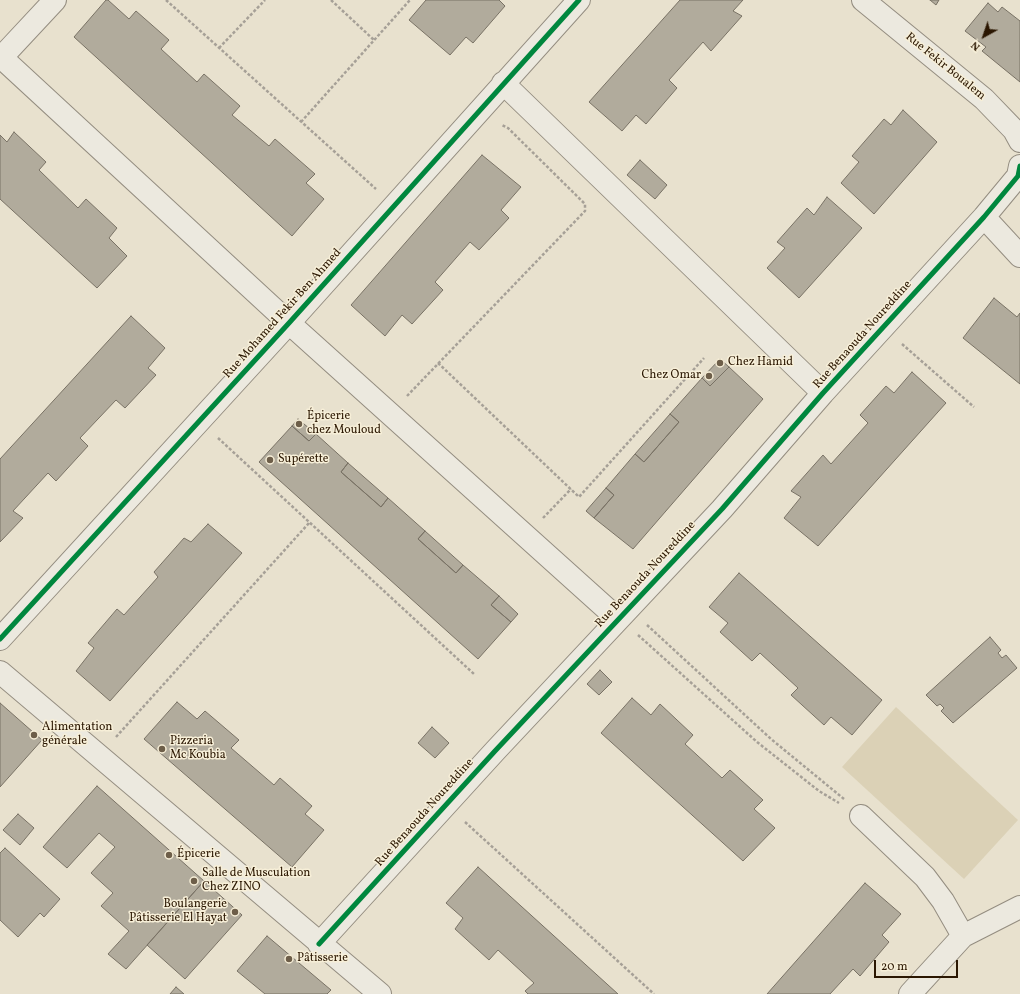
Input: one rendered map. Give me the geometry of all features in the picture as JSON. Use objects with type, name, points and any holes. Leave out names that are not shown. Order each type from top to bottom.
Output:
[{"type":"street","points":[[55,0],[1,58],[289,323],[618,619]]},
{"type":"street","name":"Rue Mohamed Fekir Ben Ahmed","points":[[0,639],[289,323],[579,0]]},
{"type":"street","name":"Rue Fekir Boualem","points":[[863,0],[984,99],[1014,130],[1020,141]]},
{"type":"street","points":[[503,83],[823,393]]},
{"type":"street","points":[[1020,166],[1018,176],[984,217],[1020,256]]},
{"type":"street","name":"Rue Benaouda Noureddine","points":[[318,944],[618,619],[722,509],[823,393],[984,217]]},
{"type":"street","points":[[0,672],[318,944],[380,994]]},
{"type":"street","points":[[861,816],[925,877],[943,901],[963,936]]},
{"type":"street","points":[[910,994],[963,936],[1020,907]]},
{"type":"path","points":[[166,0],[380,194]]},
{"type":"path","points":[[219,48],[266,0]]},
{"type":"path","points":[[331,0],[374,40]]},
{"type":"path","points":[[301,122],[410,0]]},
{"type":"path","points":[[391,414],[438,363],[585,211],[585,204],[508,128],[497,123]]},
{"type":"path","points":[[897,339],[974,407]]},
{"type":"path","points":[[438,363],[579,497],[704,358]]},
{"type":"path","points":[[216,436],[474,674]]},
{"type":"path","points":[[525,536],[570,489]]},
{"type":"path","points":[[110,743],[309,523]]},
{"type":"path","points":[[646,624],[771,739],[838,792],[861,816]]},
{"type":"path","points":[[637,634],[757,742],[819,791],[861,816]]},
{"type":"path","points":[[460,818],[654,994]]},
{"type":"shaded area","points":[[896,707],[1018,820],[964,879],[842,767]]},
{"type":"building","points":[[106,0],[108,0],[129,19],[136,11],[169,40],[161,49],[197,82],[204,74],[240,106],[232,115],[269,146],[275,139],[315,174],[306,183],[324,199],[292,236],[74,37]]},
{"type":"building","points":[[426,0],[499,0],[505,6],[473,43],[466,37],[450,55],[409,20]]},
{"type":"building","points":[[680,0],[743,0],[733,11],[742,16],[711,51],[703,42],[669,80],[677,88],[646,124],[636,115],[622,131],[589,102]]},
{"type":"building","points":[[930,0],[939,0],[936,5]]},
{"type":"building","points":[[988,3],[998,12],[1002,7],[1020,21],[1020,82],[982,51],[986,47],[965,31]]},
{"type":"building","points":[[903,110],[937,142],[874,214],[841,183],[859,162],[852,156],[884,119],[891,125]]},
{"type":"building","points":[[14,132],[46,162],[39,170],[78,208],[86,199],[117,228],[109,238],[127,256],[97,288],[0,199],[0,135],[7,142]]},
{"type":"building","points":[[482,155],[521,187],[501,210],[509,218],[479,250],[470,242],[435,282],[443,290],[412,324],[402,315],[385,336],[351,305]]},
{"type":"building","points":[[640,160],[667,185],[655,199],[627,175]]},
{"type":"building","points":[[827,197],[862,228],[799,298],[767,268],[785,248],[777,242],[807,208],[814,215]]},
{"type":"building","points":[[994,298],[1017,317],[1020,313],[1020,384],[963,338]]},
{"type":"building","points":[[131,316],[165,348],[148,368],[156,375],[125,408],[116,400],[80,438],[88,446],[56,481],[48,473],[13,511],[23,518],[0,542],[0,459]]},
{"type":"building","points":[[720,359],[729,367],[710,386],[702,378]]},
{"type":"building","points":[[729,367],[763,399],[633,549],[594,518],[614,495],[606,488],[635,454],[644,462],[679,422],[670,414],[702,378],[710,386]]},
{"type":"building","points":[[912,372],[946,403],[818,546],[784,518],[801,497],[791,491],[823,455],[831,464],[868,423],[860,415],[886,386],[894,393]]},
{"type":"building","points":[[670,414],[679,422],[644,462],[635,454]]},
{"type":"building","points":[[298,419],[316,434],[309,441],[292,426]]},
{"type":"building","points":[[292,426],[309,441],[316,434],[348,463],[341,472],[381,507],[388,498],[425,531],[418,539],[456,573],[463,565],[499,596],[491,605],[511,622],[478,659],[259,462]]},
{"type":"building","points":[[348,463],[388,498],[381,507],[341,472]]},
{"type":"building","points":[[606,488],[614,495],[594,518],[586,511]]},
{"type":"building","points":[[208,524],[242,553],[110,701],[76,671],[94,648],[88,643],[117,609],[124,615],[158,577],[154,572],[184,538],[191,542]]},
{"type":"building","points":[[425,531],[463,565],[456,573],[418,539]]},
{"type":"building","points":[[739,573],[882,700],[852,735],[831,717],[824,725],[791,695],[798,688],[760,653],[752,661],[720,632],[728,623],[709,607]]},
{"type":"building","points":[[499,596],[518,614],[511,622],[491,605]]},
{"type":"building","points":[[990,637],[1001,650],[998,653],[1002,658],[1006,655],[1017,668],[953,723],[941,711],[944,708],[940,704],[937,706],[926,695]]},
{"type":"building","points":[[600,670],[612,682],[599,695],[587,684]]},
{"type":"building","points":[[632,698],[651,715],[660,704],[693,735],[685,744],[722,778],[730,770],[763,800],[754,809],[775,828],[743,861],[601,733]]},
{"type":"building","points":[[177,702],[197,719],[205,711],[239,740],[231,748],[274,785],[280,778],[312,806],[305,814],[324,830],[292,867],[144,739]]},
{"type":"building","points":[[0,703],[42,740],[0,787]]},
{"type":"building","points":[[432,727],[449,743],[435,758],[418,743]]},
{"type":"building","points":[[97,786],[204,881],[126,969],[108,954],[129,931],[101,906],[113,893],[91,873],[115,847],[99,833],[67,868],[43,847]]},
{"type":"building","points":[[18,814],[34,828],[20,845],[3,830]]},
{"type":"building","points":[[5,848],[60,899],[44,917],[40,913],[18,937],[0,920],[0,853]]},
{"type":"building","points":[[478,867],[618,994],[528,994],[525,991],[534,983],[498,950],[489,960],[455,929],[463,918],[446,903]]},
{"type":"building","points":[[204,881],[242,915],[185,979],[147,945]]},
{"type":"building","points":[[865,883],[901,914],[882,935],[889,942],[860,976],[853,969],[830,994],[767,994]]},
{"type":"building","points":[[267,936],[331,990],[327,994],[265,994],[237,971]]},
{"type":"building","points":[[176,987],[184,994],[170,994]]},
{"type":"cycle path","points":[[0,639],[289,323],[579,0]]},
{"type":"cycle path","points":[[319,944],[495,751],[722,509],[823,393],[984,217],[1018,176],[1020,166]]},
{"type":"place","name":"Chez Hamid","points":[[720,363]]},
{"type":"place","name":"Chez Omar","points":[[709,376]]},
{"type":"place","name":"Épicerie chez Mouloud","points":[[299,424]]},
{"type":"place","name":"Supérette","points":[[270,460]]},
{"type":"place","name":"Alimentation générale","points":[[34,735]]},
{"type":"place","name":"Pizzeria Mc Koubia","points":[[162,749]]},
{"type":"place","name":"Épicerie","points":[[169,855]]},
{"type":"place","name":"Salle de Musculation Chez ZINO","points":[[194,881]]},
{"type":"place","name":"Boulangerie Pâtisserie El Hayat","points":[[235,912]]},
{"type":"place","name":"Pâtisserie","points":[[289,959]]}]
